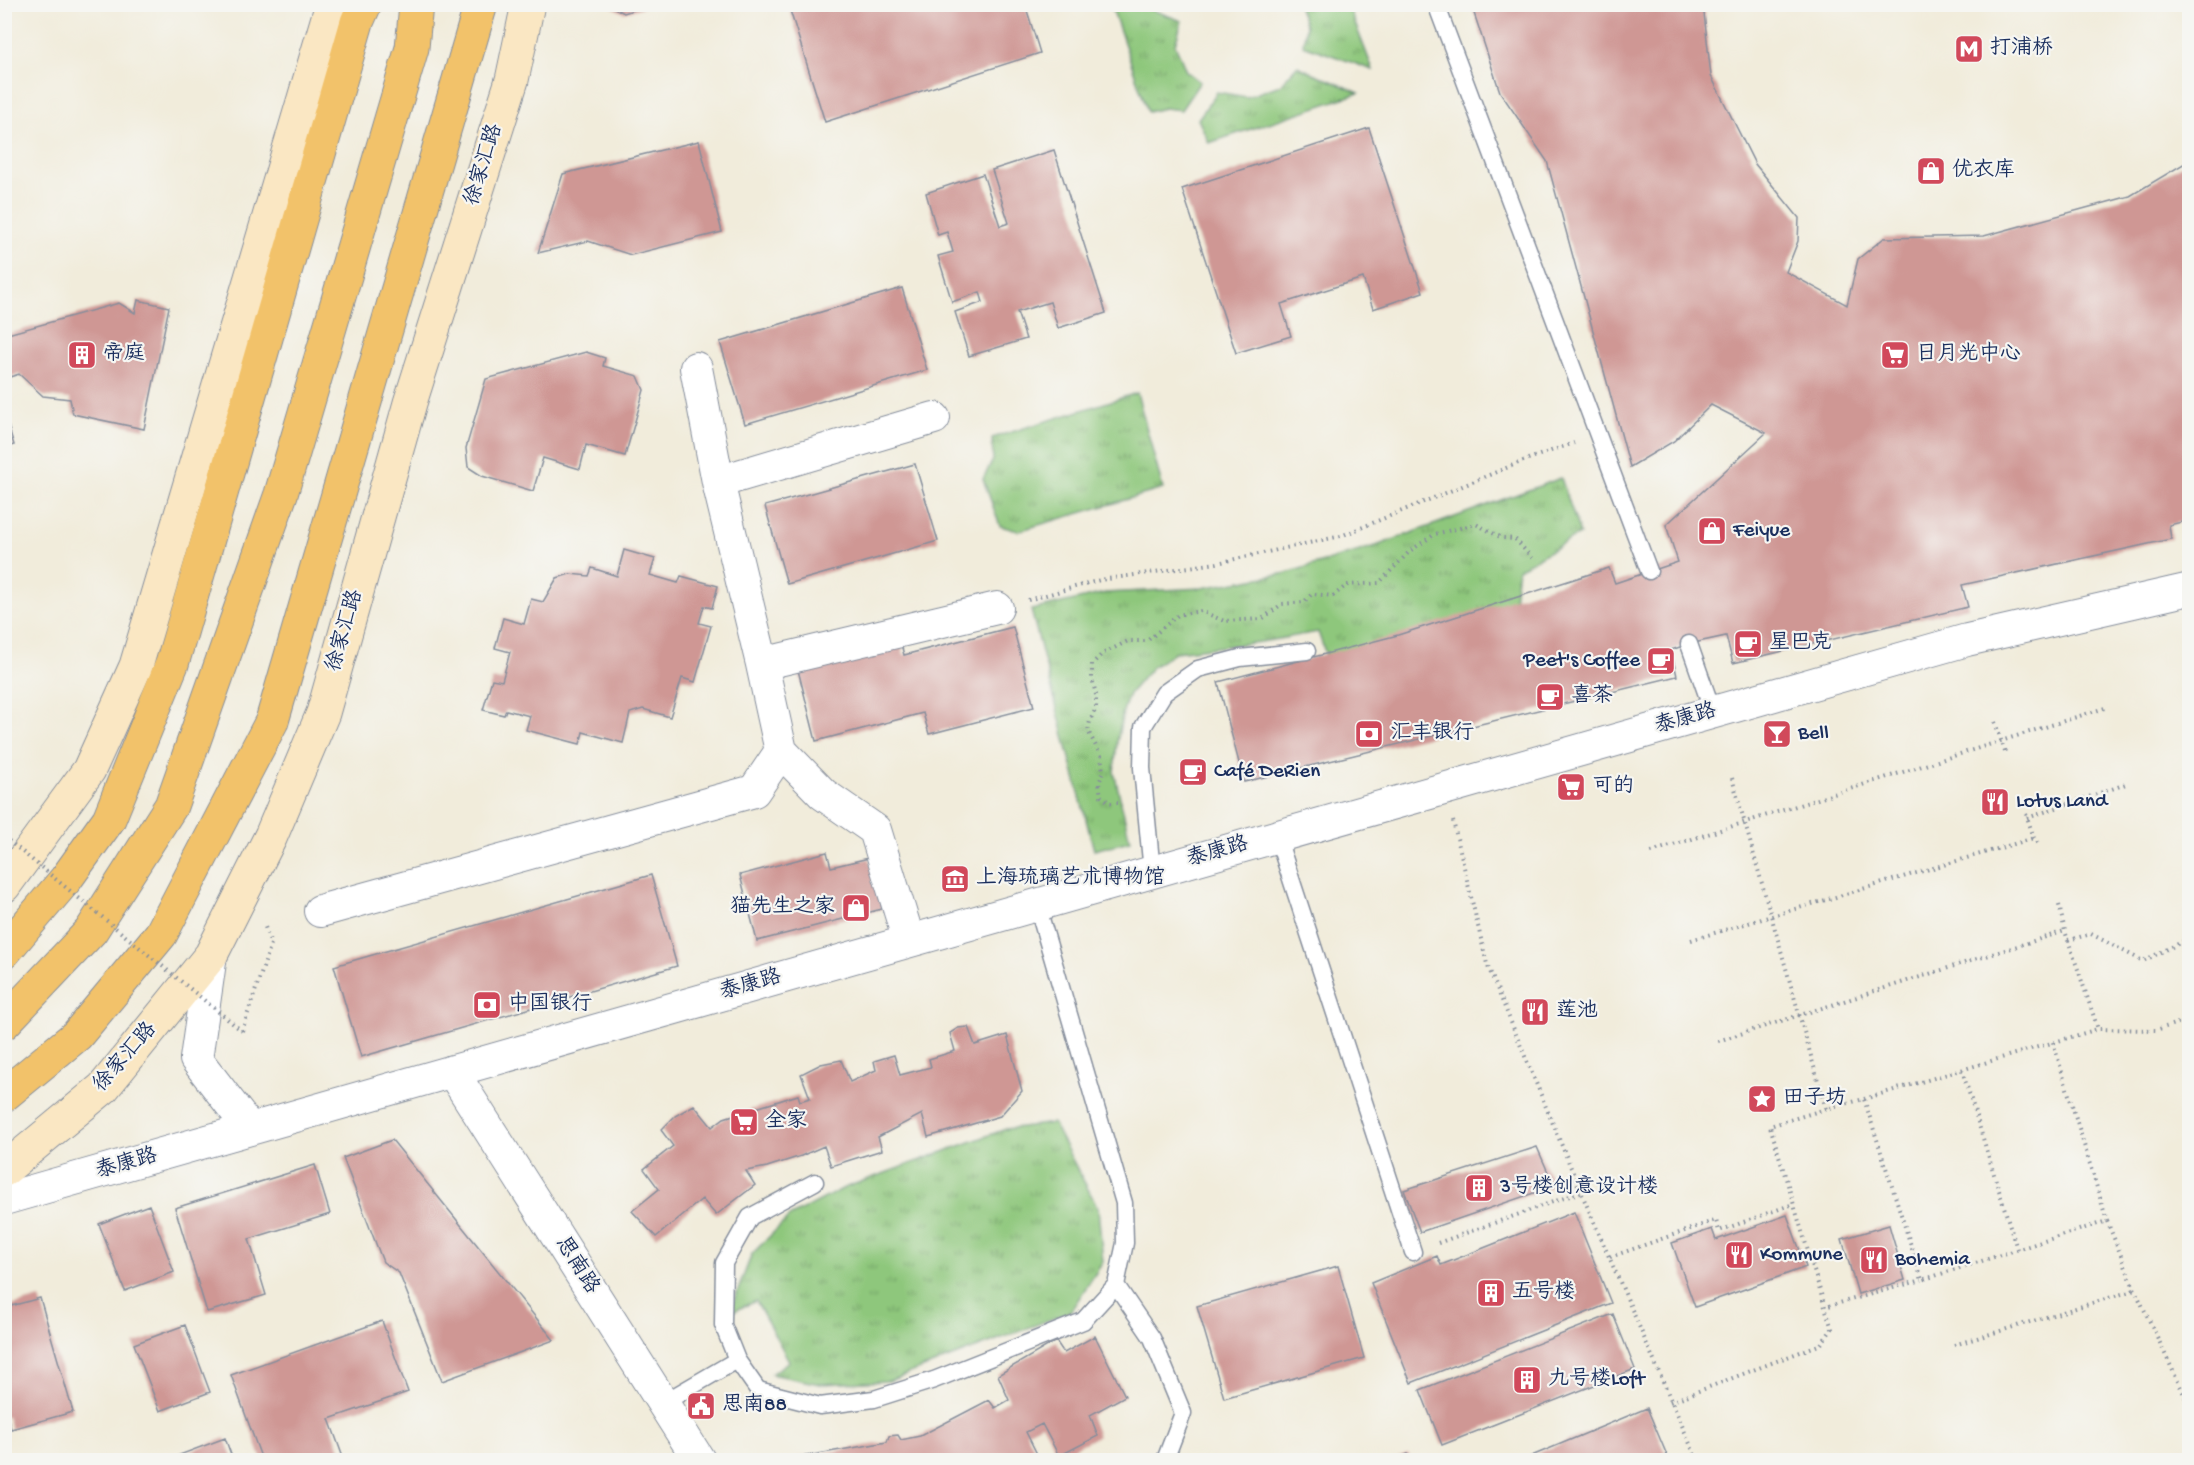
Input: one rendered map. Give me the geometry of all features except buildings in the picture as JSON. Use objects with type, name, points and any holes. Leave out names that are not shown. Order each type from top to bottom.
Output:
[{"type":"main road","points":[[4,886],[89,770],[136,666],[332,4]]},
{"type":"main road","points":[[4,952],[66,879],[109,819],[172,664],[357,22],[365,4]]},
{"type":"main road","points":[[4,1023],[91,931],[171,806],[281,494],[412,48],[416,4]]},
{"type":"main road","points":[[4,1095],[77,1035],[161,934],[272,721],[481,4]]},
{"type":"main road","name":"徐家汇路","points":[[4,1170],[103,1088],[211,955],[271,836],[323,713],[410,403],[512,80],[528,4]]},
{"type":"street","points":[[696,368],[718,482],[781,751],[823,794],[875,830],[909,941]]},
{"type":"street","points":[[718,482],[934,418]]},
{"type":"street","name":"泰康路","points":[[4,1199],[1966,640],[2190,589]]},
{"type":"street","points":[[762,664],[997,608]]},
{"type":"street","points":[[320,911],[754,791],[781,751]]},
{"type":"street","points":[[211,955],[196,1059],[250,1129]]},
{"type":"street","name":"思南路","points":[[452,1071],[699,1461]]},
{"type":"lane","points":[[1436,4],[1649,571]]},
{"type":"lane","points":[[1689,644],[1713,712]]},
{"type":"lane","points":[[1152,872],[1142,768],[1143,727],[1164,693],[1198,669],[1240,658],[1307,651]]},
{"type":"lane","points":[[1277,836],[1413,1252]]},
{"type":"lane","points":[[815,1182],[750,1217],[724,1263],[723,1325],[737,1360],[758,1390],[820,1406],[874,1399],[934,1380],[1083,1321],[1116,1285],[1125,1243],[1124,1203],[1037,905]]},
{"type":"lane","points":[[1116,1285],[1152,1338],[1183,1413],[1165,1461]]},
{"type":"lane","points":[[663,1403],[737,1360]]},
{"type":"path","points":[[997,608],[1100,580],[1217,563],[1341,536],[1528,459],[1598,435]]},
{"type":"path","points":[[1652,852],[1743,821],[2108,707]]},
{"type":"path","points":[[1995,722],[2006,755]]},
{"type":"path","points":[[1732,778],[1826,1108]]},
{"type":"path","points":[[2040,846],[2034,838],[2026,816],[2126,784]]},
{"type":"path","points":[[1445,789],[1487,964],[1581,1192],[1697,1461]]},
{"type":"path","points":[[4,837],[242,1031],[271,944]]},
{"type":"path","points":[[1691,940],[2034,838]]},
{"type":"path","points":[[2059,905],[2065,931],[2098,1029]]},
{"type":"path","points":[[1718,1041],[2065,931]]},
{"type":"path","points":[[2068,940],[2091,934],[2142,961],[2190,938]]},
{"type":"path","points":[[1671,1402],[1821,1344],[1832,1329],[1770,1126],[2098,1029],[2156,1030],[2190,1019]]},
{"type":"path","points":[[2053,1042],[2107,1221],[2135,1290],[2190,1407]]},
{"type":"path","points":[[1962,1070],[2017,1250]]},
{"type":"path","points":[[1864,1099],[1922,1281]]},
{"type":"path","points":[[1413,1252],[1581,1192]]},
{"type":"path","points":[[1610,1257],[1716,1220],[1719,1231],[1793,1204]]},
{"type":"path","points":[[1826,1307],[1922,1281],[2107,1221]]},
{"type":"path","points":[[1954,1345],[2135,1290]]},
{"type":"green space","points":[[1111,5],[1139,5],[1182,21],[1175,44],[1186,71],[1200,82],[1181,110],[1164,108],[1148,112]]},
{"type":"green space","points":[[1298,5],[1348,5],[1373,70],[1303,45],[1306,26]]},
{"type":"green space","points":[[1297,66],[1359,93],[1209,143],[1198,119],[1217,92],[1247,97],[1280,85]]},
{"type":"green space","points":[[1137,393],[1163,489],[1018,531],[1000,526],[983,479],[993,460],[992,438]]},
{"type":"green space","points":[[1561,478],[1580,534],[1518,569],[1514,600],[1401,640],[1326,655],[1318,632],[1261,642],[1175,652],[1151,668],[1129,694],[1117,742],[1114,772],[1130,841],[1094,850],[1031,610],[1105,593],[1202,588],[1287,573],[1376,546]]},
{"type":"green space","points":[[1053,1123],[1098,1208],[1103,1262],[1070,1312],[889,1381],[820,1384],[771,1374],[789,1361],[756,1301],[729,1313],[752,1254],[789,1217],[844,1188],[1006,1129]]},
{"type":"place","name":"打浦桥","points":[[1969,49]]},
{"type":"place","name":"优衣库","points":[[1931,171]]},
{"type":"place","name":"帝庭","points":[[82,355]]},
{"type":"place","name":"日月光中心","points":[[1895,355]]},
{"type":"place","name":"Feiyue","points":[[1712,531]]},
{"type":"place","name":"星巴克","points":[[1748,644]]},
{"type":"place","name":"Peet's Coffee","points":[[1661,661]]},
{"type":"place","name":"喜茶","points":[[1550,697]]},
{"type":"place","name":"汇丰银行","points":[[1369,734]]},
{"type":"place","name":"Bell","points":[[1777,734]]},
{"type":"place","name":"Café DeRien","points":[[1193,772]]},
{"type":"place","name":"可的","points":[[1571,787]]},
{"type":"place","name":"Lotus Land","points":[[1995,802]]},
{"type":"place","name":"上海琉璃艺术博物馆","points":[[955,879]]},
{"type":"place","name":"猫先生之家","points":[[856,908]]},
{"type":"place","name":"中国银行","points":[[487,1005]]},
{"type":"place","name":"莲池","points":[[1535,1012]]},
{"type":"place","name":"田子坊","points":[[1762,1099]]},
{"type":"place","name":"全家","points":[[744,1122]]},
{"type":"place","name":"3号楼创意设计楼","points":[[1479,1188]]},
{"type":"place","name":"Kommune","points":[[1739,1255]]},
{"type":"place","name":"Bohemia","points":[[1874,1260]]},
{"type":"place","name":"五号楼","points":[[1491,1293]]},
{"type":"place","name":"九号楼Loft","points":[[1527,1380]]},
{"type":"place","name":"思南88","points":[[701,1406]]}]
